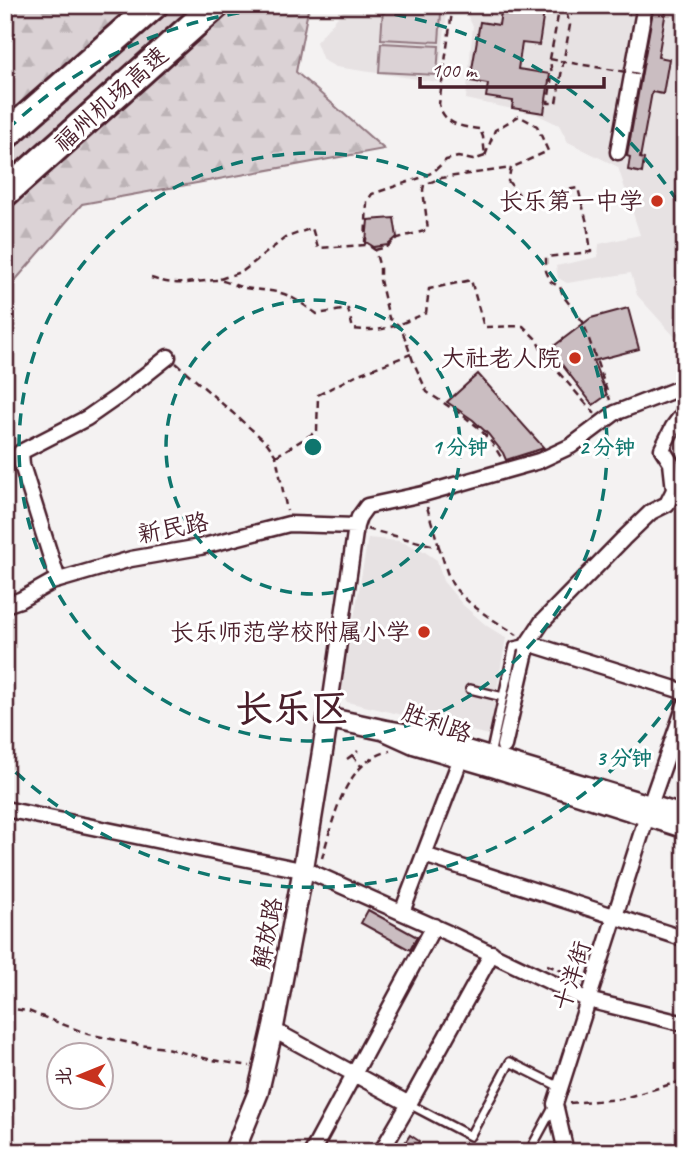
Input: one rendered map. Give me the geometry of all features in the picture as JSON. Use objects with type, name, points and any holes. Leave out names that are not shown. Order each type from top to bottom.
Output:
[{"type":"highway","name":"福州机场高速","points":[[5,136],[154,5]]},
{"type":"highway","name":"福州机场高速","points":[[5,193],[216,5]]},
{"type":"main road","points":[[328,718],[384,730]]},
{"type":"main road","name":"解放路","points":[[234,1152],[258,1093],[311,873],[328,718]]},
{"type":"main road","name":"胜利路","points":[[384,730],[497,751],[649,810],[685,828]]},
{"type":"main road","name":"胜利路","points":[[384,730],[415,744],[461,758],[649,810],[685,816]]},
{"type":"street","points":[[618,152],[645,5]]},
{"type":"street","points":[[58,580],[22,465],[21,452],[87,418],[168,357]]},
{"type":"street","points":[[328,718],[356,526],[367,506],[423,495],[555,455],[615,413],[684,386],[685,404]]},
{"type":"street","points":[[497,751],[528,643],[542,622],[651,512],[667,504],[674,490],[671,463],[662,449],[685,411]]},
{"type":"street","name":"新民路","points":[[5,605],[51,582],[131,559],[200,547],[289,524],[356,526]]},
{"type":"street","points":[[528,643],[683,696]]},
{"type":"street","name":"十洋街","points":[[566,1152],[555,1104],[649,810],[677,748],[683,696]]},
{"type":"street","points":[[402,912],[461,758]]},
{"type":"street","points":[[5,809],[311,873],[434,926],[588,1000],[685,1024]]},
{"type":"street","points":[[424,855],[685,939]]},
{"type":"street","points":[[312,1152],[434,926]]},
{"type":"street","points":[[381,1152],[492,953]]},
{"type":"street","points":[[279,1032],[410,1104]]},
{"type":"lane","points":[[497,751],[503,697],[514,646],[528,643]]},
{"type":"lane","points":[[470,689],[503,697]]},
{"type":"lane","points":[[410,1104],[470,1136],[510,1062],[560,1087]]},
{"type":"lane","points":[[529,1152],[555,1104]]},
{"type":"path","points":[[453,5],[439,104],[441,111],[460,127],[480,129],[485,156]]},
{"type":"path","points":[[562,5],[570,25],[556,103],[548,103],[552,75],[550,59],[562,5]]},
{"type":"path","points":[[582,5],[621,12]]},
{"type":"path","points":[[550,59],[638,74]]},
{"type":"path","points":[[151,278],[165,283],[181,284],[219,279],[243,271],[285,238],[312,229],[318,248],[366,245],[376,250],[387,247],[398,238],[428,230],[424,185],[440,178],[511,168],[548,151],[537,125],[519,116],[495,130],[485,156]]},
{"type":"path","points":[[366,245],[367,202],[372,194],[420,178],[433,172],[446,160],[458,157],[472,160],[485,156]]},
{"type":"path","points":[[511,168],[508,181],[520,197],[537,199],[578,188],[591,252],[546,257],[546,271],[551,282],[560,287],[564,298],[583,322],[615,413]]},
{"type":"path","points":[[376,250],[389,318],[398,325],[427,392],[479,428],[493,444],[508,471]]},
{"type":"path","points":[[219,279],[225,283],[288,295],[317,314],[348,309],[354,329],[369,331],[389,329],[426,313],[429,289],[471,280],[484,327],[523,326],[536,338],[552,365],[602,422]]},
{"type":"path","points":[[276,456],[317,431],[318,395],[366,371],[411,354]]},
{"type":"path","points":[[168,357],[267,443],[276,456],[289,524]]},
{"type":"path","points":[[423,495],[454,586],[466,599],[528,643]]},
{"type":"path","points":[[356,526],[439,547]]},
{"type":"path","points":[[683,696],[685,670]]},
{"type":"path","points":[[311,873],[341,797],[353,775],[370,760],[398,749]]},
{"type":"path","points":[[346,759],[358,751]]},
{"type":"path","points":[[352,755],[362,767]]},
{"type":"path","points":[[541,962],[587,980]]},
{"type":"path","points":[[5,1008],[28,1011],[88,1034],[264,1068]]},
{"type":"path","points":[[555,1104],[621,1099],[685,1080]]},
{"type":"shaded area","points":[[348,5],[448,5],[438,82],[336,67],[323,60],[316,42]]},
{"type":"shaded area","name":"长乐第一中学","points":[[465,5],[685,5],[685,335],[674,336],[637,295],[631,273],[567,283],[558,278],[556,266],[598,257],[599,244],[640,235],[618,167],[568,142],[559,125],[536,114],[466,99],[473,26],[465,11]]},
{"type":"shaded area","name":"长乐师范学校附属小学","points":[[368,538],[399,541],[422,550],[437,560],[443,581],[463,605],[506,638],[489,735],[347,702],[341,691]]},
{"type":"green space","points":[[5,5],[309,5],[296,72],[384,149],[82,204],[5,292]]},
{"type":"green space","points":[[383,9],[441,13],[439,42],[381,39]]},
{"type":"green space","points":[[381,43],[439,46],[437,75],[379,72]]},
{"type":"building","points":[[502,5],[545,5],[539,45],[522,43],[518,69],[550,74],[544,113],[512,108],[513,101],[486,97],[488,84],[470,81],[480,22],[499,25]]},
{"type":"building","points":[[654,5],[667,5],[658,57],[669,59],[663,94],[652,92],[640,158],[644,159],[642,173],[628,170],[630,157],[627,156]]},
{"type":"building","points":[[394,218],[397,237],[388,245],[374,247],[366,242],[368,220]]},
{"type":"building","points":[[628,308],[639,349],[593,361],[607,395],[593,405],[550,349],[591,318]]},
{"type":"building","points":[[478,374],[544,448],[506,460],[488,434],[447,402]]},
{"type":"building","points":[[368,910],[417,937],[410,950],[361,923]]},
{"type":"building","points":[[410,1135],[419,1141],[413,1152],[399,1152]]},
{"type":"place","name":"长乐第一中学","points":[[657,201]]},
{"type":"place","name":"大社老人院","points":[[575,358]]},
{"type":"place","name":"长乐师范学校附属小学","points":[[424,632]]},
{"type":"district","name":"长乐区","points":[[292,708]]}]
